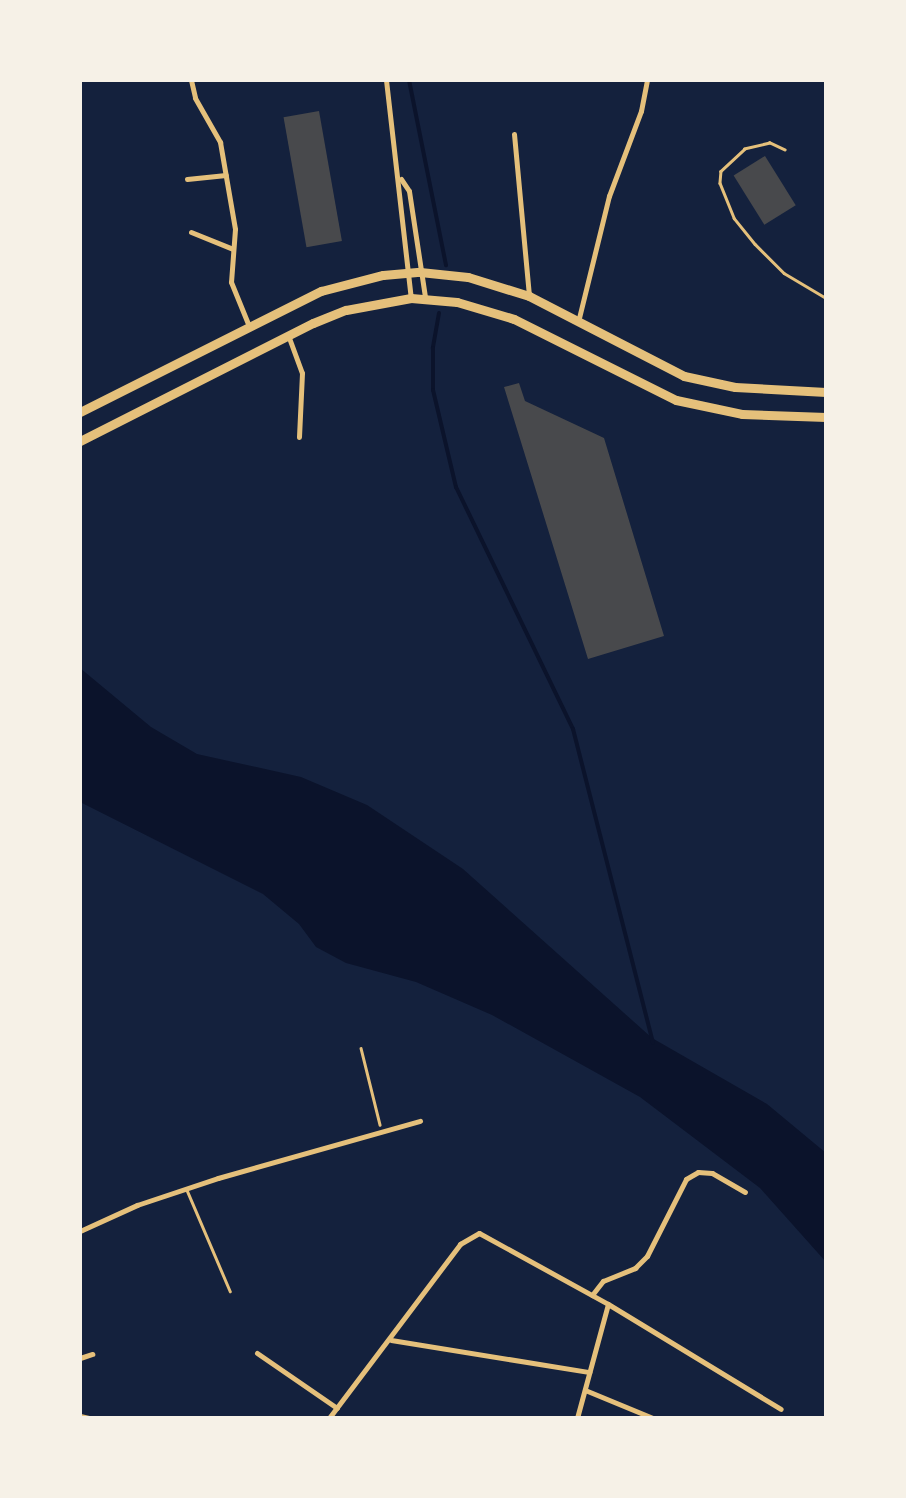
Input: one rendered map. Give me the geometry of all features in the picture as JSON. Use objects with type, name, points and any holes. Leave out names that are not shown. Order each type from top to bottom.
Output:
[{"type":"highway","points":[[80,412],[335,286],[407,272],[468,277],[529,296],[659,366],[708,382],[777,392],[826,392]]},
{"type":"highway","points":[[80,440],[288,335],[346,310],[411,298],[468,305],[514,319],[676,400],[742,414],[826,417]]},
{"type":"street","points":[[191,80],[195,98],[216,130],[235,229],[231,282],[250,326]]},
{"type":"street","points":[[386,80],[401,179],[409,191],[425,298]]},
{"type":"street","points":[[578,323],[609,196],[632,137],[647,80]]},
{"type":"street","points":[[514,134],[529,296]]},
{"type":"street","points":[[186,179],[226,176]]},
{"type":"street","points":[[401,179],[396,193],[411,298]]},
{"type":"street","points":[[191,232],[233,249]]},
{"type":"street","points":[[288,335],[302,373],[300,437]]},
{"type":"street","points":[[80,1219],[83,1230],[186,1188],[420,1121]]},
{"type":"street","points":[[592,1295],[603,1281],[635,1268],[647,1256],[686,1179],[698,1172],[712,1173],[745,1192]]},
{"type":"street","points":[[330,1418],[460,1244],[474,1234],[485,1234],[608,1304],[781,1409]]},
{"type":"street","points":[[577,1418],[608,1304]]},
{"type":"street","points":[[391,1340],[588,1372]]},
{"type":"street","points":[[257,1353],[337,1408]]},
{"type":"street","points":[[80,1358],[92,1354]]},
{"type":"street","points":[[584,1390],[653,1418]]},
{"type":"street","points":[[80,1416],[90,1418]]},
{"type":"lane","points":[[785,150],[770,143],[745,149],[721,171],[720,183],[734,218],[755,244],[784,273],[826,298]]},
{"type":"lane","points":[[186,1188],[230,1290]]},
{"type":"path","points":[[361,1048],[382,1132]]},
{"type":"water","points":[[80,668],[151,727],[197,754],[301,777],[367,805],[463,869],[652,1038],[767,1104],[826,1153],[826,1262],[760,1188],[640,1097],[492,1015],[416,982],[346,963],[316,947],[299,924],[263,894],[80,802]]},
{"type":"building","points":[[319,111],[342,241],[306,247],[284,117]]},
{"type":"building","points":[[765,156],[796,205],[764,225],[734,176]]},
{"type":"building","points":[[519,383],[525,401],[604,438],[664,636],[588,659],[504,387]]},
{"type":"waterway","points":[[409,80],[446,265]]},
{"type":"waterway","points":[[439,313],[433,348],[433,390],[456,487],[573,729],[653,1043]]}]
